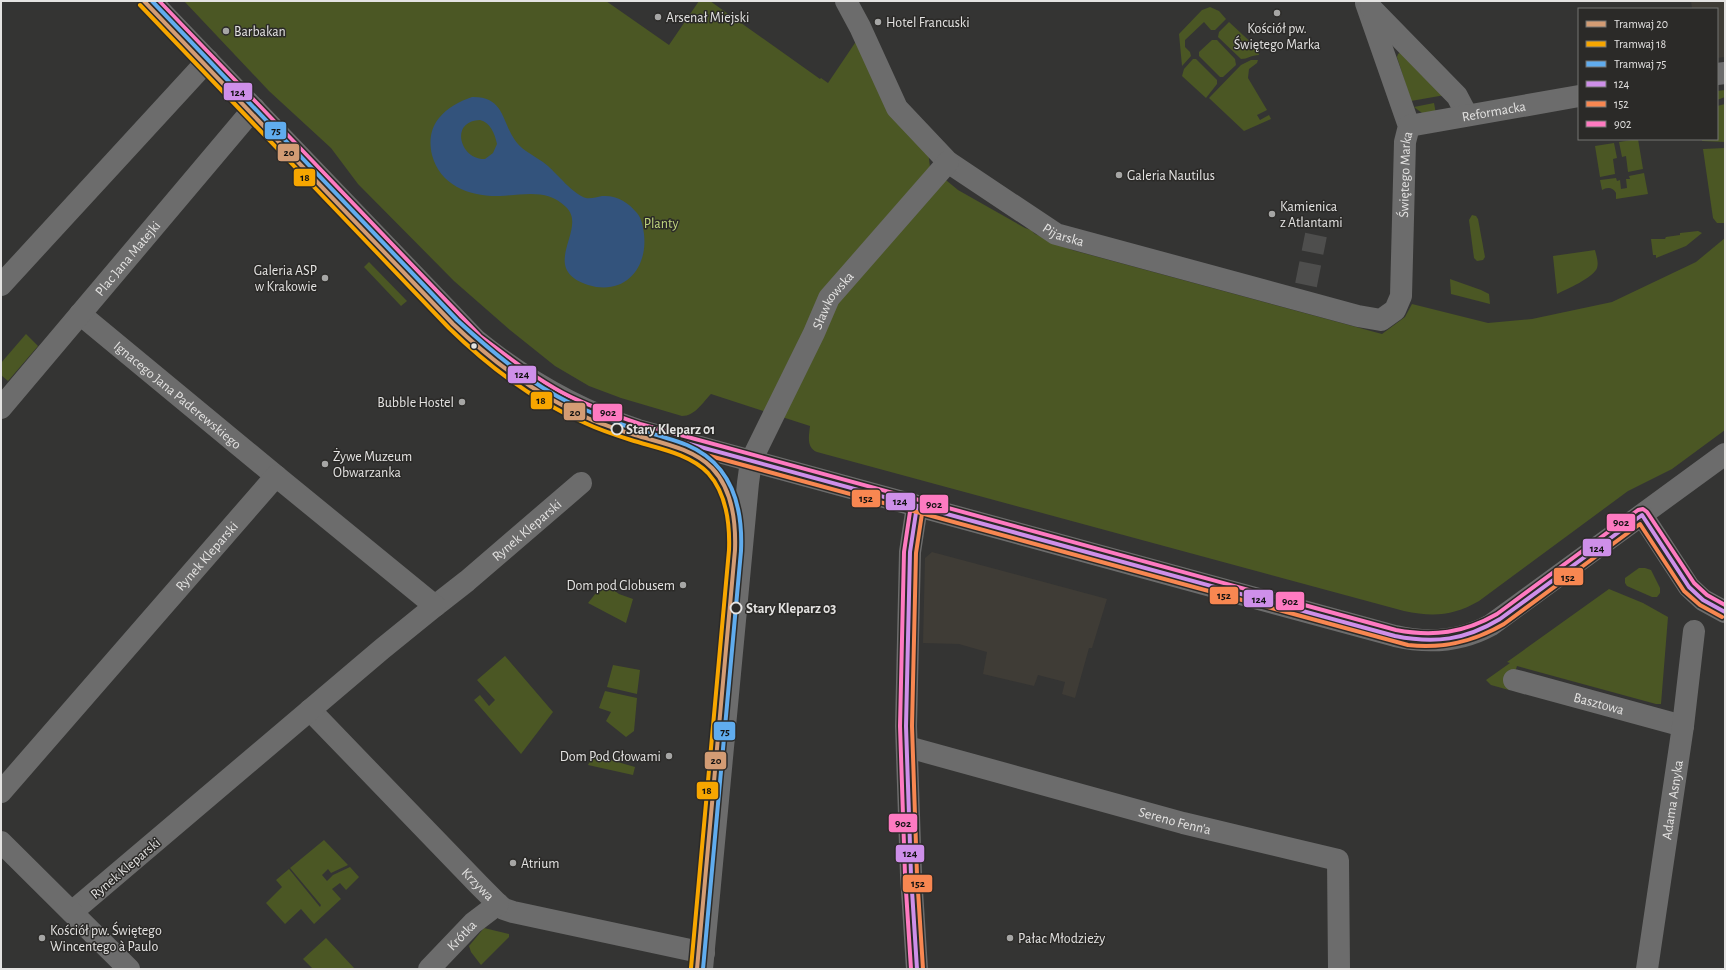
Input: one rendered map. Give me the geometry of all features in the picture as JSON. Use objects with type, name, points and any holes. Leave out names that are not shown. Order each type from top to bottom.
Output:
[{"type":"street","points":[[151,1],[458,323],[476,340],[516,371],[560,398],[606,419],[638,430],[1395,636],[1430,641],[1460,638],[1491,625],[1725,454]]},
{"type":"street","name":"Pijarska","points":[[846,1],[860,27],[897,108],[948,162],[1056,234],[1303,293],[1358,316],[1381,320]]},
{"type":"street","name":"Świętego Marka","points":[[1365,2],[1457,96],[1467,115]]},
{"type":"street","name":"Świętego Marka","points":[[1365,2],[1409,126],[1405,142],[1401,296],[1395,310],[1381,320]]},
{"type":"street","points":[[1,285],[208,60]]},
{"type":"street","name":"Reformacka","points":[[1409,126],[1578,96]]},
{"type":"street","name":"Plac Jana Matejki","points":[[1,408],[254,108]]},
{"type":"street","name":"Sławkowska","points":[[703,961],[751,461],[814,333],[829,298],[948,162]]},
{"type":"street","name":"Ignacego Jana Paderewskiego","points":[[80,314],[276,476]]},
{"type":"street","points":[[276,476],[435,606]]},
{"type":"street","name":"Rynek Kleparski","points":[[1,792],[276,476]]},
{"type":"street","name":"Rynek Kleparski","points":[[72,912],[382,649],[467,581],[581,483]]},
{"type":"street","points":[[917,506],[910,552],[906,726],[908,747],[911,875],[917,969]]},
{"type":"street","points":[[1642,516],[1690,587],[1703,600],[1725,612]]},
{"type":"street","name":"Adama Asnyka","points":[[1647,969],[1683,726],[1694,631]]},
{"type":"street","name":"Basztowa","points":[[1514,680],[1683,726]]},
{"type":"street","name":"Krzywa","points":[[310,710],[504,909],[703,961]]},
{"type":"street","name":"Sereno Fenn'a","points":[[908,747],[1183,823],[1338,860],[1340,969]]},
{"type":"street","points":[[1,842],[129,969]]},
{"type":"street","name":"Krótka","points":[[429,969],[473,923],[498,904]]},
{"type":"shaded area","points":[[1691,1],[1725,1],[1725,57],[1718,58],[1718,8],[1692,8]]},
{"type":"shaded area","points":[[932,552],[1107,599],[1092,648],[1089,648],[1075,698],[1062,694],[1065,682],[1038,675],[1034,686],[983,674],[987,652],[959,644],[923,643],[925,558]]},
{"type":"green space","name":"Planty","points":[[184,1],[606,1],[669,45],[699,1],[710,1],[820,79],[821,78],[828,83],[859,37],[928,151],[930,167],[958,190],[1031,230],[1035,234],[1072,250],[1382,334],[1405,317],[1412,304],[1488,323],[1532,319],[1612,302],[1696,262],[1725,238],[1725,430],[1672,469],[1628,491],[1479,601],[1460,610],[1443,614],[1424,614],[1404,611],[817,452],[811,447],[810,444],[810,426],[711,394],[695,411],[691,414],[682,416],[621,398],[589,386],[555,366],[510,330],[454,281],[358,184],[331,148],[269,91]]},
{"type":"green space","points":[[1210,7],[1219,11],[1226,19],[1215,30],[1211,30],[1204,22],[1185,40],[1185,47],[1190,52],[1191,56],[1182,66],[1179,34],[1202,10]]},
{"type":"green space","points":[[1229,22],[1257,48],[1259,55],[1241,59],[1218,37],[1219,32]]},
{"type":"green space","points":[[1212,40],[1217,40],[1235,59],[1236,65],[1223,77],[1220,77],[1199,56],[1199,52]]},
{"type":"green space","points":[[1401,52],[1445,95],[1411,101],[1397,57]]},
{"type":"green space","points":[[1193,59],[1196,59],[1217,80],[1217,84],[1206,98],[1182,76],[1184,69]]},
{"type":"green space","points":[[1251,60],[1258,60],[1257,63],[1249,69],[1248,78],[1267,110],[1257,115],[1260,120],[1269,115],[1271,119],[1244,131],[1209,98],[1241,65]]},
{"type":"green space","points":[[1725,90],[1725,97],[1718,100],[1718,91]]},
{"type":"green space","points":[[1434,103],[1436,114],[1422,113],[1414,107]]},
{"type":"green space","points":[[1725,104],[1725,142],[1702,141],[1718,140],[1718,106]]},
{"type":"green space","points":[[1638,140],[1643,169],[1628,172],[1626,156],[1622,157],[1619,142]]},
{"type":"green space","points":[[1614,143],[1617,158],[1613,159],[1615,174],[1600,177],[1595,146]]},
{"type":"green space","points":[[1725,148],[1725,223],[1717,223],[1713,218],[1703,149]]},
{"type":"green space","points":[[1644,173],[1648,194],[1616,199],[1616,193],[1612,189],[1606,188],[1602,190],[1600,180],[1616,178],[1617,181],[1620,180],[1621,189],[1627,188],[1626,179],[1630,179],[1629,176]]},
{"type":"green space","points":[[1472,215],[1476,216],[1478,219],[1485,257],[1483,260],[1477,261],[1474,258],[1469,220]]},
{"type":"green space","points":[[1698,231],[1702,233],[1686,246],[1656,258],[1656,255],[1653,255],[1651,239],[1665,239],[1666,237],[1680,235],[1680,233]]},
{"type":"green space","points":[[1595,250],[1598,263],[1595,272],[1579,283],[1557,294],[1553,256]]},
{"type":"green space","points":[[369,262],[407,301],[401,306],[364,267]]},
{"type":"green space","points":[[1450,279],[1489,294],[1490,304],[1451,294]]},
{"type":"green space","points":[[26,334],[38,346],[8,381],[1,375],[1,363]]},
{"type":"green space","points":[[1639,568],[1651,570],[1660,588],[1660,593],[1657,597],[1652,597],[1627,586],[1625,583],[1625,578]]},
{"type":"green space","points":[[604,583],[619,594],[633,599],[626,623],[588,603]]},
{"type":"green space","points":[[1609,589],[1643,603],[1668,617],[1661,704],[1656,704],[1517,666],[1509,690],[1491,685],[1486,680],[1510,663],[1507,662]]},
{"type":"green space","points":[[505,656],[553,712],[521,754],[474,700],[480,695],[489,706],[495,700],[477,680]]},
{"type":"green space","points":[[613,665],[640,670],[637,694],[607,687]]},
{"type":"green space","points":[[605,691],[637,698],[634,731],[626,737],[606,721],[611,712],[599,708]]},
{"type":"green space","points":[[593,755],[635,767],[633,775],[588,765]]},
{"type":"green space","points":[[324,840],[348,865],[331,873],[328,869],[322,875],[327,881],[333,875],[350,867],[359,877],[346,890],[340,883],[332,889],[341,899],[314,924],[301,909],[285,924],[266,903],[282,887],[276,880],[289,869],[320,907],[321,905],[290,868]]},
{"type":"green space","points":[[484,928],[509,934],[509,937],[481,965],[471,952],[469,946]]},
{"type":"green space","points":[[326,938],[355,969],[313,969],[303,959]]},
{"type":"water","points":[[472,97],[484,98],[493,102],[504,117],[512,135],[518,143],[526,151],[548,166],[576,193],[586,198],[607,196],[617,198],[634,209],[639,215],[642,223],[644,247],[638,268],[631,277],[623,283],[612,287],[588,285],[573,278],[566,269],[565,259],[566,248],[572,226],[571,216],[566,207],[559,201],[551,197],[534,194],[489,196],[468,192],[458,188],[442,175],[436,166],[432,155],[432,131],[436,122],[446,111],[454,105]],"holes":[[[480,120],[484,121],[492,129],[497,144],[493,153],[485,159],[476,158],[469,153],[464,147],[461,133],[464,127],[470,122]]]},
{"type":"tunnel","points":[[1306,285],[1316,235]]},
{"type":"tram line","name":"20","points":[[144,1],[453,324],[485,352],[518,378],[572,411],[613,428],[676,447],[704,461],[712,468],[725,486],[734,518],[735,550],[697,969]]},
{"type":"tram line","name":"75","points":[[152,1],[457,320],[497,355],[541,387],[572,404],[632,428],[687,445],[702,453],[715,463],[732,488],[740,518],[741,551],[703,969]]},
{"type":"tram line","name":"18","points":[[140,5],[449,328],[480,356],[530,394],[566,414],[591,426],[682,456],[700,466],[714,481],[726,509],[729,530],[729,550],[691,968]]},
{"type":"transit line","name":"124","points":[[151,1],[476,340],[516,370],[548,391],[578,407],[608,419],[638,430],[1395,636],[1423,640],[1437,640],[1462,636],[1474,632],[1500,619],[1642,515],[1689,587],[1703,600],[1725,612]]},
{"type":"transit line","name":"902","points":[[159,1],[480,336],[520,366],[552,387],[572,398],[601,410],[640,424],[1396,630],[1423,633],[1448,632],[1472,626],[1485,620],[1497,614],[1638,510],[1643,509],[1647,512],[1694,583],[1707,595],[1725,605]]},
{"type":"transit line","name":"152","points":[[147,5],[472,344],[503,368],[546,397],[566,408],[606,425],[636,436],[1408,645],[1433,646],[1458,643],[1469,640],[1504,624],[1640,524],[1684,591],[1700,605],[1722,617]]},
{"type":"transit line","name":"902","points":[[911,505],[904,552],[900,726],[905,875],[911,969]]},
{"type":"transit line","name":"124","points":[[917,506],[910,552],[906,726],[911,875],[917,969]]},
{"type":"transit line","name":"152","points":[[923,507],[916,553],[912,726],[917,875],[923,969]]},
{"type":"place","name":"Kościół pw. Świętego Marka","points":[[1277,13]]},
{"type":"place","name":"Arsenał Miejski","points":[[658,17]]},
{"type":"place","name":"Hotel Francuski","points":[[878,22]]},
{"type":"place","name":"Barbakan","points":[[226,31]]},
{"type":"place","name":"Galeria Nautilus","points":[[1119,175]]},
{"type":"place","name":"Kamienica z Atlantami","points":[[1272,214]]},
{"type":"place","name":"Galeria ASP w Krakowie","points":[[325,278]]},
{"type":"place","name":"Bubble Hostel","points":[[462,402]]},
{"type":"place","name":"Stary Kleparz 01","points":[[617,429]]},
{"type":"place","name":"Żywe Muzeum Obwarzanka","points":[[325,464]]},
{"type":"place","name":"Dom pod Globusem","points":[[683,585]]},
{"type":"place","name":"Stary Kleparz 03","points":[[736,608]]},
{"type":"place","name":"Dom Pod Głowami","points":[[669,756]]},
{"type":"place","name":"Atrium","points":[[513,863]]},
{"type":"place","name":"Kościół pw. Świętego Wincentego à Paulo","points":[[42,938]]},
{"type":"place","name":"Pałac Młodzieży","points":[[1010,938]]}]
